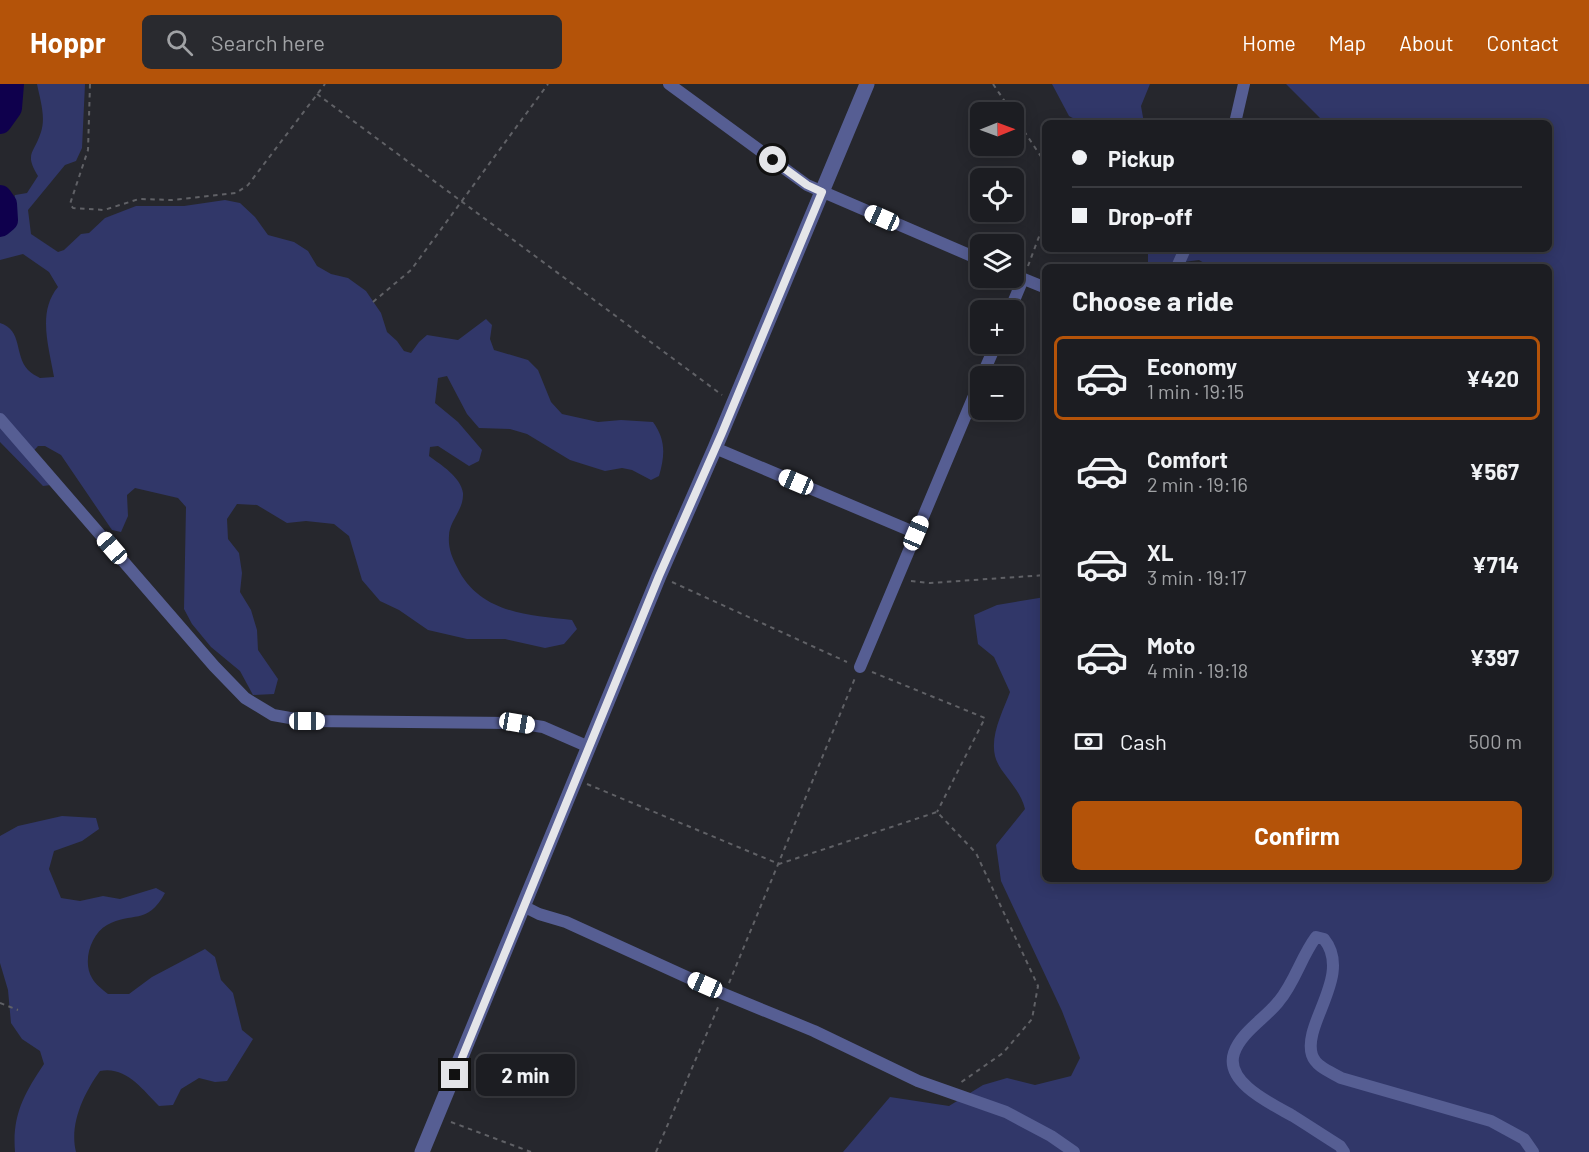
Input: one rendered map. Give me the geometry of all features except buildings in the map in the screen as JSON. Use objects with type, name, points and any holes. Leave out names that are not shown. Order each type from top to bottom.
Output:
[{"type":"street","points":[[669,84],[807,185],[970,256]]},
{"type":"street","points":[[422,1152],[525,907],[659,576],[735,402],[867,84]]},
{"type":"street","points":[[1236,120],[1244,84]]},
{"type":"street","points":[[1024,279],[1042,286]]},
{"type":"street","points":[[860,667],[899,579],[970,403]]},
{"type":"street","points":[[0,419],[214,666],[245,698],[273,715],[307,721],[517,723],[543,728],[589,747]]},
{"type":"street","points":[[715,448],[916,533]]},
{"type":"street","points":[[525,907],[566,922],[724,994],[814,1030],[918,1081],[1006,1112],[1051,1136],[1074,1152]]},
{"type":"street","points":[[1344,1152],[1340,1146],[1261,1100],[1247,1087],[1235,1068],[1233,1054],[1243,1038],[1279,1002],[1296,977],[1316,938],[1323,939],[1330,946],[1332,958],[1331,985],[1313,1036],[1312,1054],[1319,1066],[1341,1078],[1491,1121],[1524,1139],[1533,1152]]},
{"type":"path","points":[[90,84],[88,150],[70,204],[73,208],[104,210],[139,199],[172,200],[236,193],[248,185],[325,84]]},
{"type":"path","points":[[373,302],[411,270],[548,84]]},
{"type":"path","points":[[993,84],[1005,102]]},
{"type":"path","points":[[317,93],[735,402]]},
{"type":"path","points":[[1024,131],[1042,159]]},
{"type":"path","points":[[1024,264],[1042,226]]},
{"type":"path","points":[[899,579],[930,583],[1042,575]]},
{"type":"path","points":[[576,780],[779,864],[937,812],[985,718],[860,667],[659,576]]},
{"type":"path","points":[[656,1152],[860,667]]},
{"type":"path","points":[[937,812],[976,853],[1038,986],[1032,1019],[1003,1053],[949,1091]]},
{"type":"path","points":[[0,1003],[18,1010]]},
{"type":"path","points":[[437,1117],[531,1152]]},
{"type":"shaded area","points":[[37,84],[85,84],[82,148],[76,161],[65,165],[28,210],[31,234],[58,252],[64,250],[81,234],[89,233],[105,218],[136,206],[184,206],[225,200],[240,203],[255,217],[268,235],[294,242],[308,251],[317,266],[331,274],[348,278],[366,291],[381,313],[387,332],[404,351],[411,353],[427,335],[458,340],[486,319],[492,325],[490,339],[494,350],[528,360],[538,370],[551,402],[562,414],[598,422],[621,420],[653,422],[662,441],[663,454],[659,476],[651,480],[632,470],[622,468],[605,471],[570,460],[527,434],[510,429],[479,428],[467,414],[447,376],[438,378],[435,403],[458,422],[482,450],[479,461],[469,466],[438,446],[430,447],[429,456],[455,477],[463,493],[463,499],[451,525],[449,536],[455,563],[466,582],[491,603],[522,613],[572,620],[577,629],[564,644],[545,648],[505,639],[467,639],[428,630],[399,610],[380,601],[362,580],[349,536],[334,524],[306,521],[287,523],[257,505],[237,504],[227,519],[228,539],[239,553],[242,573],[240,592],[251,610],[257,630],[258,650],[278,679],[274,694],[253,695],[240,671],[211,647],[192,624],[184,609],[186,507],[178,498],[135,488],[127,495],[128,516],[121,532],[112,530],[61,455],[45,446],[38,446],[28,457],[51,485],[43,486],[0,442],[0,323],[12,331],[28,370],[40,378],[54,377],[46,319],[48,307],[58,287],[49,272],[23,254],[0,260],[0,234],[5,230],[15,195],[27,193],[38,176],[31,158],[43,120]]},
{"type":"shaded area","points":[[1052,84],[1150,84],[1141,106],[1143,120],[1076,120],[1069,116]]},
{"type":"shaded area","points":[[1286,84],[1589,84],[1589,1152],[843,1152],[890,1097],[949,1106],[983,1085],[1007,1078],[1035,1085],[1071,1076],[1080,1058],[1062,1011],[1001,881],[996,845],[1025,809],[1019,794],[995,756],[994,740],[1010,692],[994,657],[978,644],[974,615],[997,605],[1042,598],[1042,882],[1552,882],[1552,264],[1206,264],[1199,260],[1148,264],[1148,252],[1552,252],[1552,120],[1320,120]]},
{"type":"shaded area","points":[[62,816],[96,818],[99,829],[82,841],[54,851],[49,869],[61,898],[80,901],[103,896],[120,899],[156,888],[165,893],[152,910],[107,925],[96,935],[88,956],[89,971],[95,982],[108,994],[129,994],[152,977],[205,949],[215,957],[221,980],[233,993],[242,1030],[253,1039],[227,1081],[215,1082],[199,1078],[181,1089],[173,1105],[159,1106],[126,1075],[109,1070],[100,1071],[79,1109],[74,1141],[76,1152],[15,1152],[15,1127],[21,1105],[44,1064],[40,1051],[22,1039],[11,1023],[8,990],[0,963],[0,836],[18,826]]},
{"type":"waterway","points":[[0,122],[10,108],[12,84]]},
{"type":"waterway","points":[[0,197],[5,204],[6,220],[0,225]]},
{"type":"route","points":[[455,1075],[659,576],[722,433],[822,192],[807,185],[773,160]]}]
